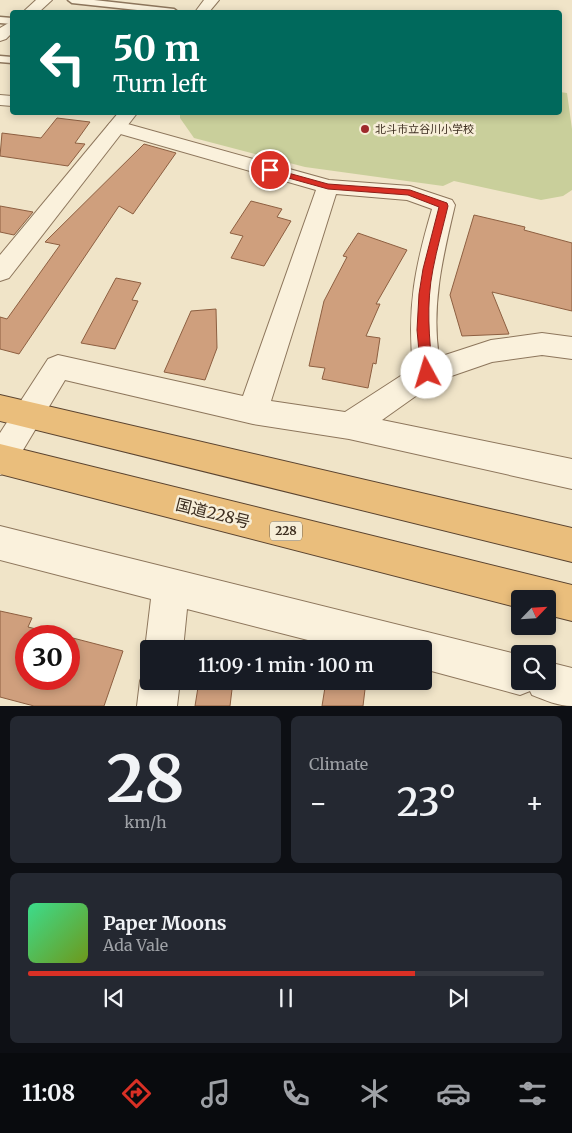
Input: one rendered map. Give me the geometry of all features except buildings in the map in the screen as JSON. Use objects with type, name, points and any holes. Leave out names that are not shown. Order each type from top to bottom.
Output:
[{"type":"highway","points":[[14,411],[572,545]]},
{"type":"highway","name":"国道228号","points":[[0,460],[572,603]]},
{"type":"street","points":[[32,10],[45,0]]},
{"type":"street","points":[[204,10],[212,0]]},
{"type":"street","points":[[0,36],[10,28]]},
{"type":"street","points":[[0,272],[120,117],[328,187],[410,193],[444,206],[428,269],[424,294],[423,330],[427,373]]},
{"type":"street","points":[[253,411],[328,187]]},
{"type":"street","points":[[349,426],[427,373],[491,351],[542,344],[572,348]]},
{"type":"street","points":[[0,460],[14,411],[58,367],[253,411],[349,426],[572,474]]},
{"type":"street","points":[[0,543],[383,640]]},
{"type":"street","points":[[165,640],[171,586]]},
{"type":"street","points":[[432,652],[511,673]]},
{"type":"street","points":[[556,684],[572,688]]},
{"type":"street","points":[[157,706],[159,690]]},
{"type":"lane","points":[[72,0],[157,10]]},
{"type":"green space","name":"北斗市立谷川小学校","points":[[562,92],[567,93],[572,129],[572,190],[563,196],[541,200],[454,181],[443,186],[305,167],[194,138],[180,118],[180,115],[562,115]]},
{"type":"place","name":"北斗市立谷川小学校","points":[[365,129]]},
{"type":"route","points":[[270,170],[328,187],[410,193],[444,206],[428,269],[424,294],[423,330],[427,373]]}]
